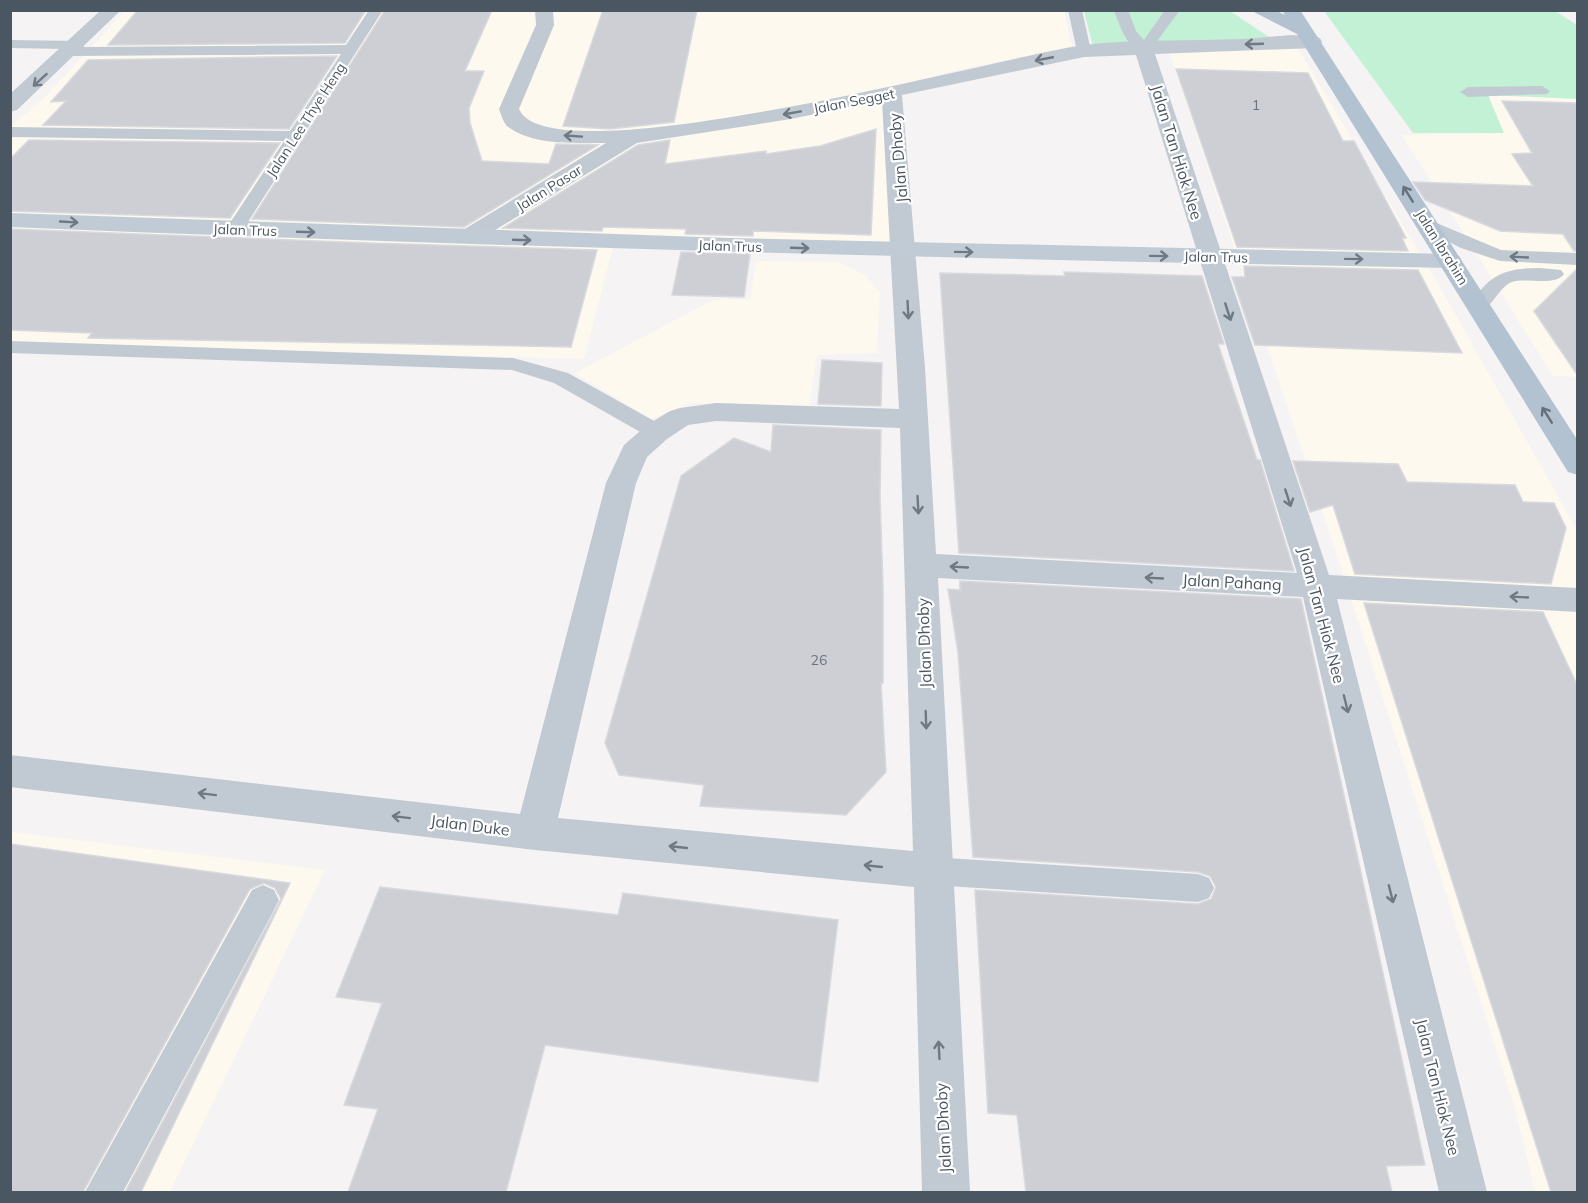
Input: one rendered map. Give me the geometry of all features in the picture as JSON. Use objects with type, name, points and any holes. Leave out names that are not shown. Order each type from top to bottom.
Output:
[{"type":"main road","points":[[1259,10],[1308,36]]},
{"type":"main road","name":"Jalan Ibrahim","points":[[1291,10],[1578,465]]},
{"type":"street","points":[[10,106],[112,10]]},
{"type":"street","name":"Jalan Segget","points":[[544,10],[544,24],[510,109],[514,121],[533,131],[573,137],[631,137],[704,128],[892,94],[977,72],[1084,51],[1144,49],[1308,36]]},
{"type":"street","name":"Jalan Tan Hiok Nee","points":[[1144,49],[1317,586],[1463,1192]]},
{"type":"street","name":"Jalan Dhoby","points":[[892,94],[906,251],[922,565],[931,871],[946,1192]]},
{"type":"street","name":"Jalan Pasar","points":[[466,238],[631,137]]},
{"type":"street","name":"Jalan Trus","points":[[10,220],[466,238],[906,251],[1450,261]]},
{"type":"street","points":[[535,833],[621,483],[634,452],[657,432],[680,417],[716,412],[914,419]]},
{"type":"street","name":"Jalan Pahang","points":[[922,565],[1578,600]]},
{"type":"street","name":"Jalan Duke","points":[[10,771],[535,833],[931,871]]},
{"type":"lane","name":"Jalan Lee Thye Heng","points":[[235,229],[376,10]]},
{"type":"lane","points":[[1075,10],[1084,51]]},
{"type":"lane","points":[[1121,10],[1129,32],[1144,49],[1173,10]]},
{"type":"lane","points":[[10,44],[74,48],[351,49]]},
{"type":"lane","points":[[1468,92],[1542,91]]},
{"type":"lane","points":[[10,132],[295,136]]},
{"type":"lane","points":[[1427,224],[1461,242],[1510,257],[1578,259]]},
{"type":"lane","points":[[1479,306],[1490,286],[1502,278],[1525,274],[1578,274]]},
{"type":"lane","points":[[10,347],[513,364],[561,378],[657,432]]},
{"type":"lane","points":[[931,871],[1198,888]]},
{"type":"lane","points":[[104,1192],[263,900]]},
{"type":"shaded area","points":[[1064,10],[1072,47],[957,70],[881,91],[891,242],[616,236],[584,359],[11,342],[10,127],[45,97],[125,11]]},
{"type":"shaded area","points":[[1297,47],[1445,296],[1577,530],[1577,1192],[1535,1192],[1515,1108],[1344,577],[1169,52]]},
{"type":"shaded area","points":[[1488,95],[1577,98],[1577,377],[1553,376],[1402,135],[1504,133]]},
{"type":"shaded area","points":[[756,261],[839,262],[865,275],[880,292],[877,353],[817,355],[809,409],[692,403],[651,419],[575,373],[713,300],[750,299]]},
{"type":"shaded area","points":[[11,832],[325,870],[170,1192],[11,1192]]},
{"type":"green space","points":[[1084,11],[1230,11],[1275,41],[1093,47]]},
{"type":"green space","points":[[1324,11],[1555,11],[1577,25],[1577,99],[1488,95],[1504,133],[1413,133]]},
{"type":"building","points":[[138,10],[366,10],[345,43],[108,45]]},
{"type":"building","points":[[385,10],[492,10],[465,71],[484,71],[469,108],[470,123],[482,161],[549,164],[556,144],[598,145],[464,227],[252,219]]},
{"type":"building","points":[[603,10],[697,10],[674,122],[610,129],[563,126]]},
{"type":"building","points":[[337,56],[289,129],[43,125],[66,101],[51,102],[88,60]]},
{"type":"building","points":[[1176,69],[1308,73],[1343,141],[1354,141],[1406,238],[1402,238],[1408,251],[1237,247]]},
{"type":"building","points":[[1502,101],[1578,103],[1578,251],[1574,251],[1563,234],[1500,231],[1425,200],[1413,182],[1533,186],[1512,154],[1532,153]]},
{"type":"building","points":[[876,129],[871,235],[753,231],[753,236],[685,234],[686,229],[603,227],[602,231],[503,228],[638,145],[670,140],[665,164],[820,146]]},
{"type":"building","points":[[29,140],[280,143],[230,218],[10,211],[10,159]]},
{"type":"building","points":[[10,229],[597,250],[571,347],[88,338],[92,333],[10,330]]},
{"type":"building","points":[[681,252],[750,254],[744,297],[672,295]]},
{"type":"building","points":[[1244,266],[1418,270],[1462,353],[1255,345],[1232,277],[1245,277]]},
{"type":"building","points":[[1578,268],[1578,376],[1534,311]]},
{"type":"building","points":[[1064,272],[1202,276],[1224,344],[1218,344],[1257,460],[1260,460],[1294,571],[959,553],[940,273],[1065,276]]},
{"type":"building","points":[[822,360],[882,363],[881,406],[818,404]]},
{"type":"building","points":[[773,425],[881,430],[883,683],[881,683],[886,772],[846,815],[700,806],[704,785],[619,775],[605,743],[681,476],[734,438],[771,452]]},
{"type":"building","points":[[1293,461],[1398,464],[1407,482],[1515,485],[1523,502],[1554,503],[1566,528],[1551,584],[1355,574],[1333,505],[1310,512]]},
{"type":"building","points":[[960,581],[1301,599],[1425,1165],[1386,1166],[1392,1192],[1026,1192],[1017,1115],[988,1113],[975,890],[1198,904],[1211,899],[1216,887],[1210,876],[1198,872],[973,857],[958,653],[948,589],[960,590]]},
{"type":"building","points":[[1364,603],[1543,612],[1578,687],[1578,1192],[1551,1192]]},
{"type":"building","points":[[10,844],[290,883],[141,1192],[125,1192],[281,899],[275,888],[264,883],[250,889],[83,1192],[10,1192]]},
{"type":"building","points":[[380,887],[618,915],[623,893],[838,920],[818,1082],[545,1045],[506,1192],[348,1192],[378,1109],[344,1105],[382,1003],[336,997]]}]
